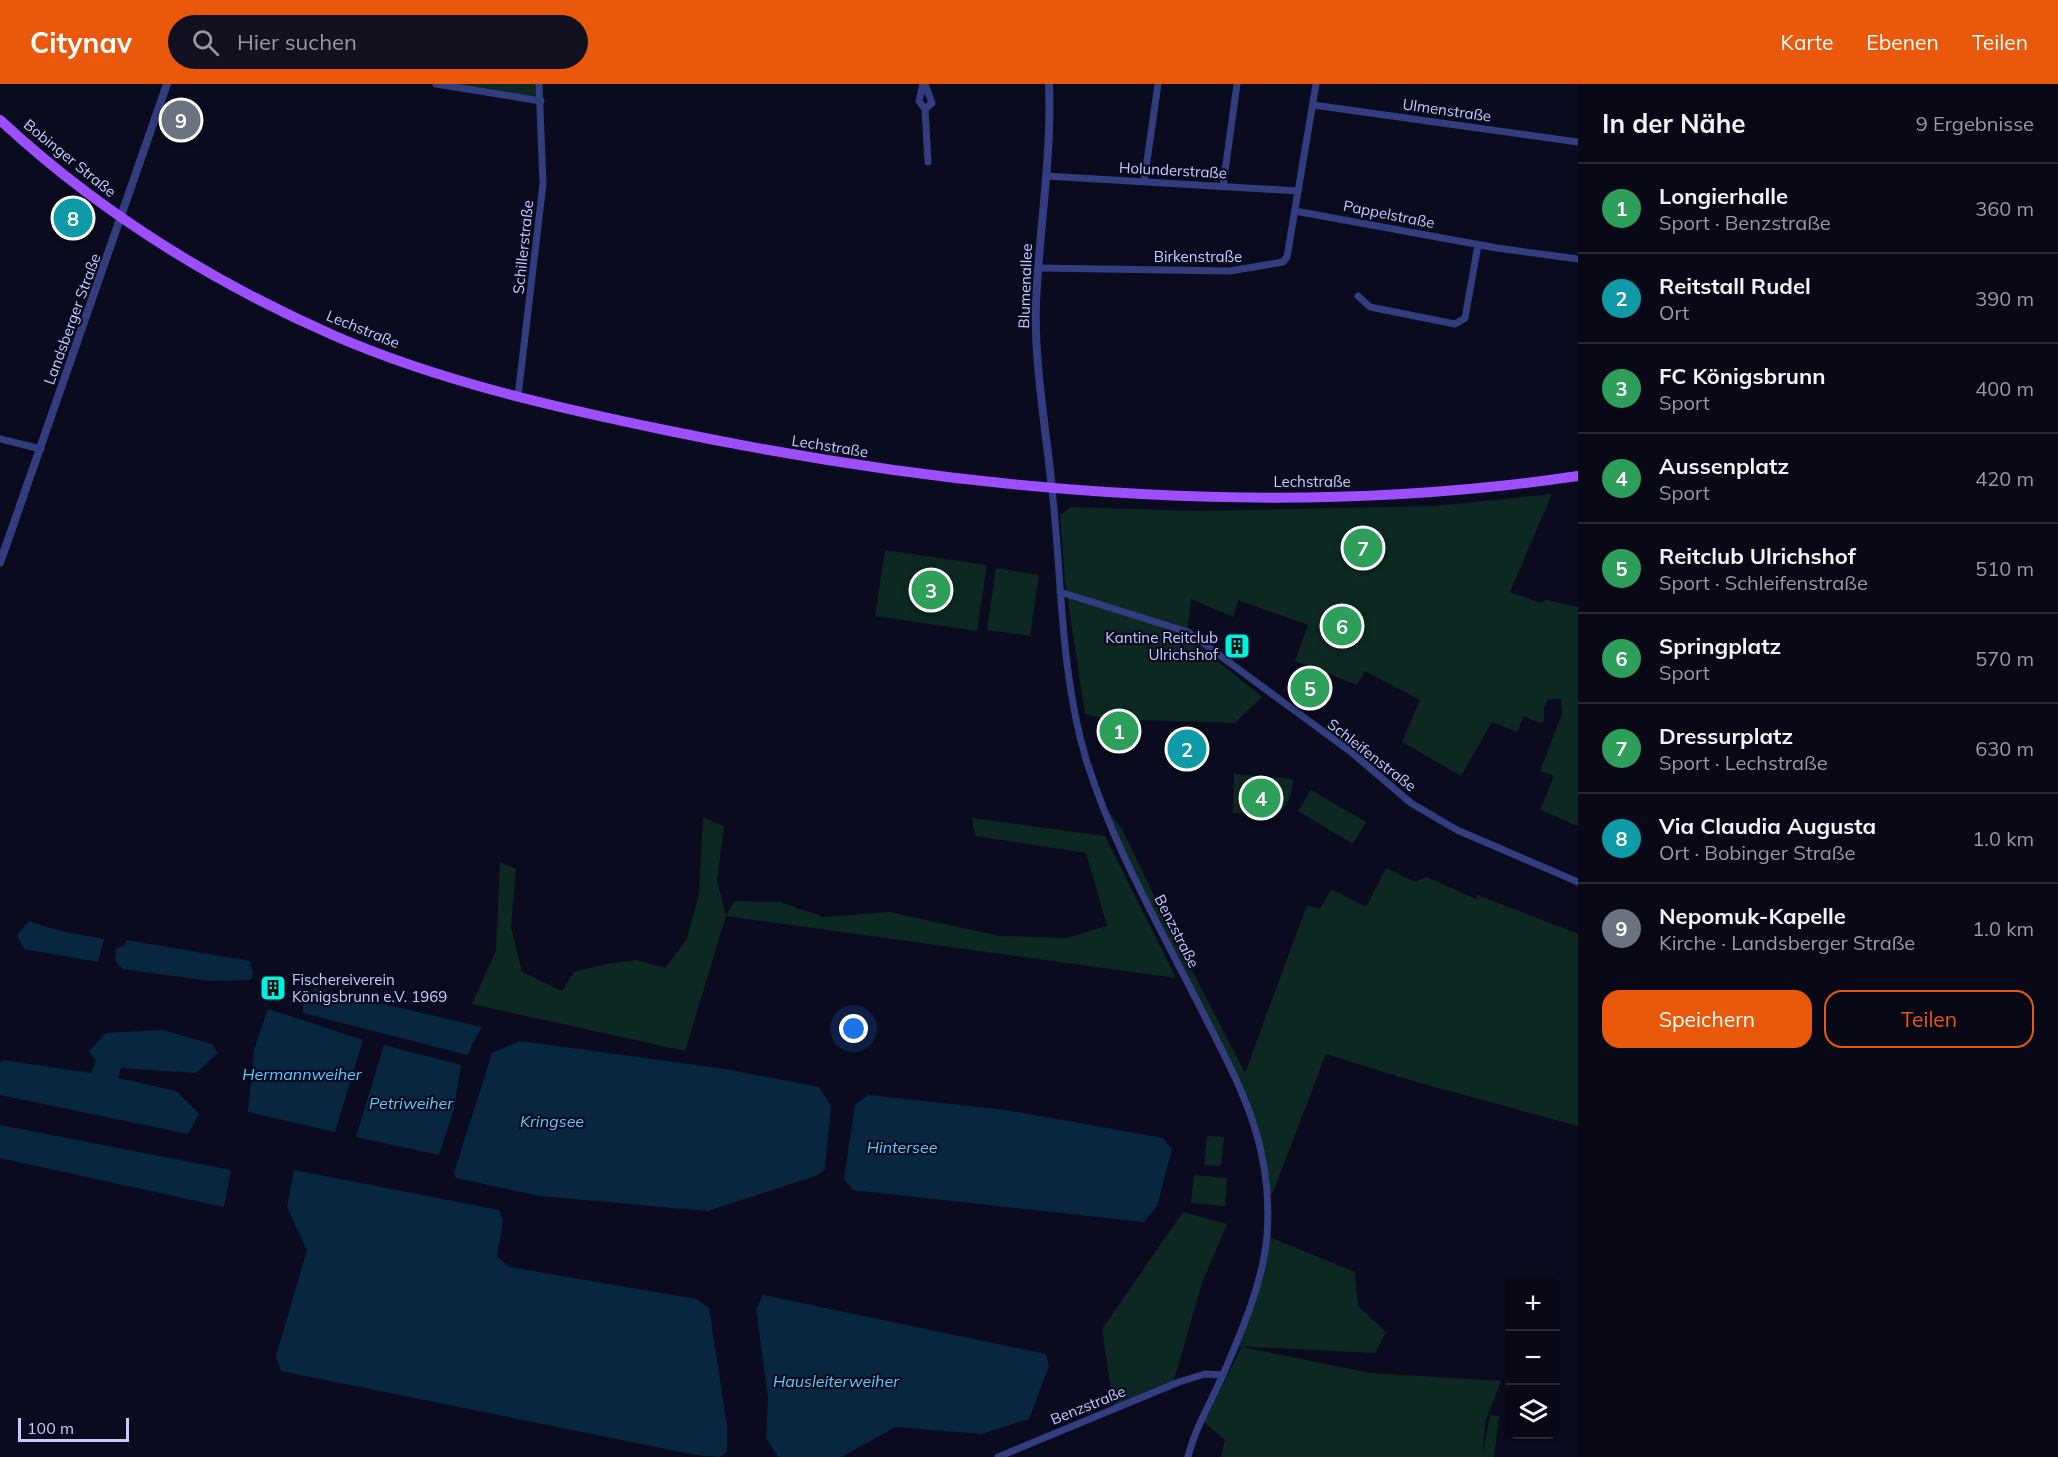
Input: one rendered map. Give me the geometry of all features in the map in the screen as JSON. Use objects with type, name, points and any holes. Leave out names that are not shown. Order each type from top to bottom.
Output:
[{"type":"main road","name":"Bobinger Straße","points":[[0,120],[75,184],[122,218]]},
{"type":"main road","name":"Lechstraße","points":[[122,218],[212,276],[339,338],[461,380],[519,396],[612,419],[795,456],[998,484],[1139,494],[1392,495],[1513,486],[1578,476]]},
{"type":"street","name":"Landsberger Straße","points":[[0,563],[167,84]]},
{"type":"street","points":[[436,84],[541,101]]},
{"type":"street","name":"Schillerstraße","points":[[519,396],[543,184],[539,84]]},
{"type":"street","points":[[924,84],[919,101],[926,109],[928,162]]},
{"type":"street","points":[[924,84],[932,104],[926,109]]},
{"type":"street","name":"Blumenallee","points":[[1049,84],[1050,124],[1038,268],[1036,332],[1052,489]]},
{"type":"street","points":[[1144,182],[1158,84]]},
{"type":"street","points":[[1223,186],[1237,84]]},
{"type":"street","name":"Birkenstraße","points":[[1038,268],[1230,271],[1283,262],[1287,257],[1316,84]]},
{"type":"street","name":"Ulmenstraße","points":[[1313,105],[1578,142]]},
{"type":"street","name":"Holunderstraße","points":[[1046,176],[1298,191]]},
{"type":"street","name":"Pappelstraße","points":[[1295,210],[1478,245],[1578,259]]},
{"type":"street","points":[[1358,296],[1370,307],[1455,324],[1465,318],[1478,245]]},
{"type":"street","points":[[0,439],[40,449]]},
{"type":"street","name":"Benzstraße","points":[[1052,489],[1060,592],[1075,715],[1086,759],[1116,839],[1241,1088],[1259,1137],[1267,1200],[1266,1236],[1251,1302],[1223,1375],[1194,1436],[1188,1457]]},
{"type":"street","name":"Schleifenstraße","points":[[1060,592],[1188,633],[1351,752],[1420,809],[1457,830],[1578,882]]},
{"type":"street","name":"Benzstraße","points":[[998,1457],[1179,1382],[1205,1374],[1223,1375]]},
{"type":"green space","points":[[448,84],[537,84],[538,100]]},
{"type":"green space","points":[[1552,494],[1510,592],[1541,603],[1546,600],[1578,607],[1578,826],[1540,810],[1554,776],[1540,771],[1562,714],[1561,699],[1548,699],[1544,709],[1544,722],[1540,723],[1524,716],[1517,732],[1492,722],[1461,776],[1402,742],[1420,700],[1365,671],[1357,685],[1295,661],[1308,625],[1238,600],[1233,617],[1191,599],[1187,636],[1262,697],[1235,723],[1106,719],[1085,714],[1065,581],[1060,515],[1071,507],[1198,511],[1434,506]]},
{"type":"green space","points":[[885,550],[987,565],[977,631],[875,616]]},
{"type":"green space","points":[[996,568],[1039,575],[1030,636],[987,630]]},
{"type":"green space","points":[[1234,774],[1293,779],[1291,793],[1280,813],[1233,813]]},
{"type":"green space","points":[[1311,790],[1366,822],[1353,844],[1298,811]]},
{"type":"green space","points":[[1111,814],[1122,829],[1245,1073],[1307,905],[1320,909],[1331,889],[1366,907],[1386,868],[1415,882],[1426,877],[1476,899],[1478,895],[1578,934],[1578,1126],[1413,1081],[1326,1054],[1273,1192],[1267,1200],[1251,1112],[1107,815]]},
{"type":"green space","points":[[703,817],[724,826],[717,881],[726,915],[735,901],[779,902],[824,917],[889,912],[1000,936],[1065,938],[1107,926],[1086,853],[975,836],[972,818],[1105,836],[1176,978],[726,916],[685,1051],[472,1004],[496,950],[500,862],[516,869],[511,927],[522,972],[562,991],[574,972],[606,964],[636,960],[665,968],[687,939],[699,894]]},
{"type":"green space","points":[[1207,1136],[1224,1137],[1221,1166],[1204,1165]]},
{"type":"green space","points":[[1194,1175],[1227,1178],[1225,1206],[1191,1203]]},
{"type":"green space","points":[[1183,1212],[1227,1224],[1202,1283],[1173,1384],[1114,1409],[1102,1329]]},
{"type":"green space","points":[[1267,1236],[1355,1272],[1358,1306],[1386,1332],[1375,1353],[1234,1346],[1251,1302]]},
{"type":"green space","points":[[1242,1347],[1370,1373],[1501,1381],[1485,1422],[1483,1454],[1490,1415],[1499,1416],[1494,1457],[1221,1457],[1225,1440],[1204,1422]]},
{"type":"water","points":[[29,921],[56,930],[104,939],[98,962],[24,949],[17,935]]},
{"type":"water","points":[[126,940],[250,961],[253,974],[251,980],[210,981],[122,969],[115,960],[116,948],[124,946]]},
{"type":"water","points":[[315,988],[482,1027],[467,1055],[303,1013],[303,998]]},
{"type":"water","name":"Hermannweiher","points":[[268,1009],[363,1040],[335,1132],[248,1112],[254,1050]]},
{"type":"water","points":[[162,1030],[212,1044],[218,1053],[196,1073],[121,1068],[118,1078],[176,1091],[199,1114],[188,1134],[0,1095],[0,1063],[3,1060],[91,1073],[96,1061],[89,1051],[106,1033]]},
{"type":"water","name":"Kringsee","points":[[520,1041],[725,1069],[819,1087],[831,1105],[825,1169],[816,1176],[708,1211],[540,1196],[456,1178],[454,1173],[492,1053]]},
{"type":"water","name":"Petriweiher","points":[[384,1045],[461,1065],[454,1109],[439,1155],[356,1137]]},
{"type":"water","name":"Hintersee","points":[[868,1095],[1006,1110],[1163,1138],[1172,1149],[1157,1206],[1144,1222],[853,1190],[844,1179],[855,1105]]},
{"type":"water","points":[[0,1125],[231,1170],[224,1207],[0,1158]]},
{"type":"water","points":[[294,1170],[499,1210],[503,1221],[497,1257],[510,1267],[696,1299],[709,1308],[727,1426],[727,1452],[720,1457],[696,1455],[281,1371],[276,1356],[307,1250],[287,1207]]},
{"type":"water","name":"Hausleiterweiher","points":[[763,1295],[1046,1354],[1049,1366],[1029,1419],[981,1434],[896,1427],[841,1457],[778,1457],[766,1438],[768,1397],[756,1309]]},
{"type":"place","name":"Nepomuk-Kapelle","points":[[181,120]]},
{"type":"place","name":"Via Claudia Augusta","points":[[73,218]]},
{"type":"place","name":"Dressurplatz","points":[[1363,548]]},
{"type":"place","name":"FC Königsbrunn","points":[[931,590]]},
{"type":"place","name":"Springplatz","points":[[1342,626]]},
{"type":"place","name":"Kantine Reitclub Ulrichshof","points":[[1237,646]]},
{"type":"place","name":"Reitclub Ulrichshof","points":[[1310,688]]},
{"type":"place","name":"Longierhalle","points":[[1119,731]]},
{"type":"place","name":"Reitstall Rudel","points":[[1187,749]]},
{"type":"place","name":"Aussenplatz","points":[[1261,798]]},
{"type":"place","name":"Fischereiverein Königsbrunn e.V. 1969","points":[[273,988]]}]
